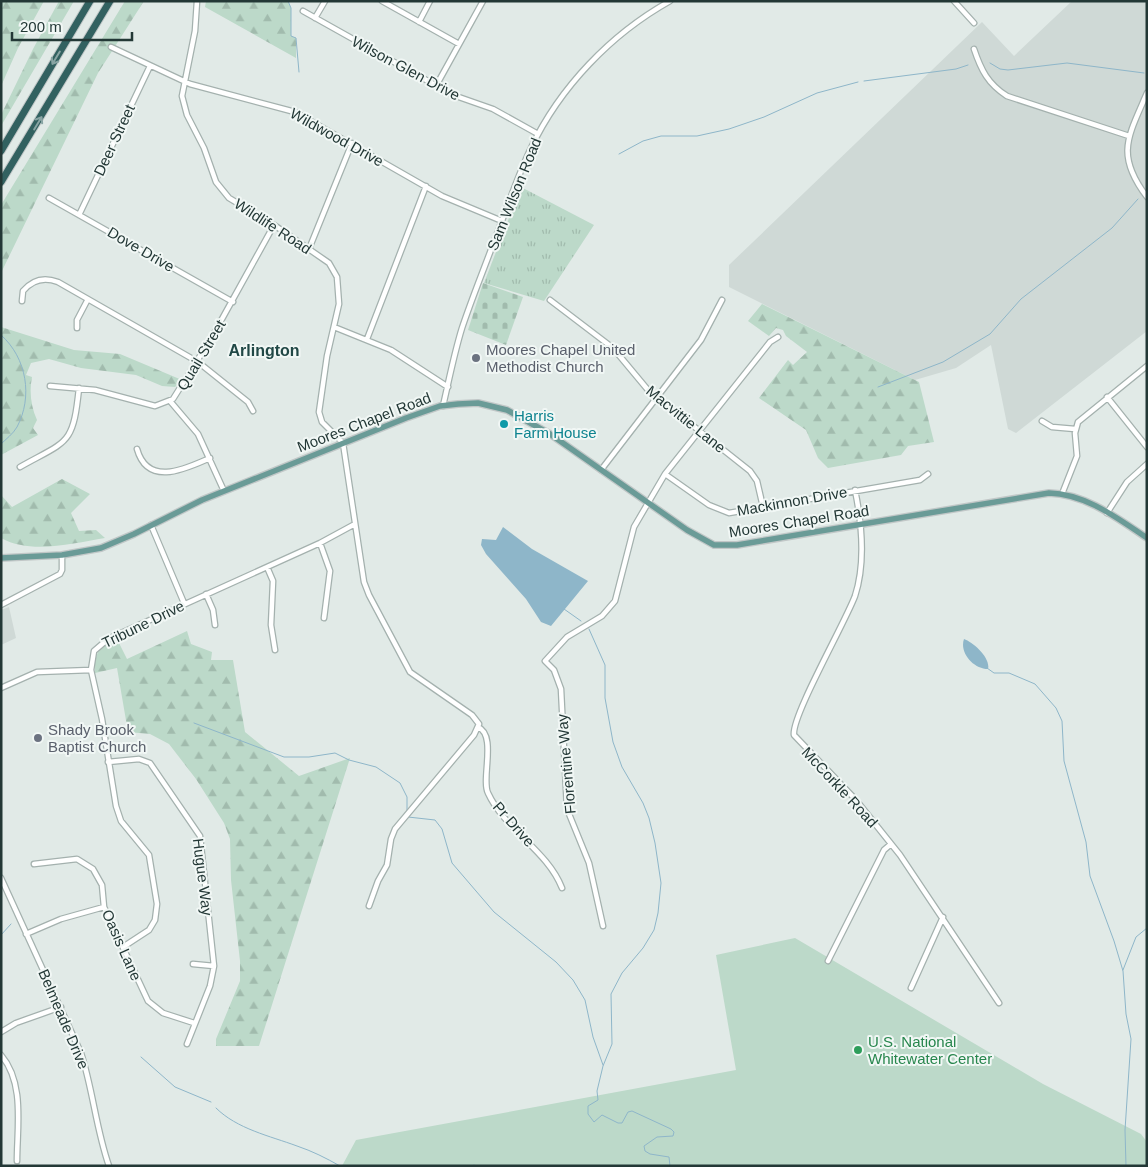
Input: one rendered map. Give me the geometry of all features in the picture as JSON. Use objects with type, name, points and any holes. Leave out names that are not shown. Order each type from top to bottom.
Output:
[{"type":"highway","points":[[1,151],[90,1]]},
{"type":"highway","points":[[1,182],[110,1]]},
{"type":"highway","points":[[1,188],[13,164]]},
{"type":"main road","name":"Moores Chapel Road","points":[[3,557],[62,555],[101,548],[224,491],[342,443],[443,406],[478,403],[507,410],[532,422],[704,540],[719,546],[737,545],[1025,495],[1062,494],[1084,500],[1107,512],[1147,538]]},
{"type":"street","name":"Wildlife Road","points":[[197,1],[195,31],[183,81],[182,96],[184,107],[204,148],[216,182],[229,198],[274,225],[329,263],[337,277],[340,297],[326,356],[319,412],[322,422],[342,443]]},
{"type":"street","points":[[315,18],[325,1]]},
{"type":"street","points":[[382,1],[459,44]]},
{"type":"street","points":[[419,22],[430,1]]},
{"type":"street","points":[[436,86],[483,1]]},
{"type":"street","name":"Sam Wilson Road","points":[[443,406],[462,329],[521,171],[538,134],[562,96],[596,58],[635,24],[670,1]]},
{"type":"street","points":[[954,1],[974,23]]},
{"type":"street","name":"Wilson Glen Drive","points":[[303,11],[452,95],[493,108],[538,134]]},
{"type":"street","name":"Wildwood Drive","points":[[111,47],[183,81],[287,109],[460,204],[502,221]]},
{"type":"street","points":[[974,49],[982,74],[995,89],[1007,96],[1129,136]]},
{"type":"street","name":"Deer Street","points":[[79,215],[150,66]]},
{"type":"street","points":[[1147,93],[1129,136],[1127,159],[1130,171],[1147,197]]},
{"type":"street","points":[[309,249],[352,143]]},
{"type":"street","points":[[367,339],[426,186]]},
{"type":"street","name":"Dove Drive","points":[[49,198],[233,302]]},
{"type":"street","name":"Quail Street","points":[[50,386],[79,388],[120,396],[149,405],[160,405],[170,401],[198,362],[274,225]]},
{"type":"street","points":[[22,301],[22,294],[26,287],[35,282],[46,279],[58,282],[198,362],[248,402],[253,411]]},
{"type":"street","points":[[77,328],[77,320],[88,299]]},
{"type":"street","name":"Macvittie Lane","points":[[550,300],[617,351],[645,386],[657,397],[753,474],[759,486],[763,507]]},
{"type":"street","points":[[601,470],[702,340],[722,300]]},
{"type":"street","points":[[334,327],[367,339],[401,356],[448,387]]},
{"type":"street","points":[[648,502],[665,474],[770,342],[778,337]]},
{"type":"street","points":[[1062,494],[1077,456],[1075,429],[1081,419],[1107,396],[1147,366]]},
{"type":"street","points":[[20,467],[68,438],[75,423],[79,388]]},
{"type":"street","points":[[1107,396],[1147,447]]},
{"type":"street","points":[[170,401],[198,434],[224,491]]},
{"type":"street","points":[[1042,421],[1052,428],[1075,429]]},
{"type":"street","name":"Pr Drive","points":[[342,443],[364,582],[368,595],[410,672],[472,715],[478,726],[485,733],[487,744],[487,791],[513,826],[544,859],[562,888]]},
{"type":"street","points":[[137,450],[146,464],[164,472],[178,471],[210,458]]},
{"type":"street","points":[[1107,512],[1126,482],[1147,464]]},
{"type":"street","name":"Mackinnon Drive","points":[[665,474],[723,512],[920,480],[928,474]]},
{"type":"street","name":"McCorkle Road","points":[[854,490],[861,524],[858,579],[854,597],[796,720],[794,732],[799,742],[840,782],[891,844],[943,917],[999,1003]]},
{"type":"street","name":"Florentine Way","points":[[603,926],[589,863],[567,809],[561,689],[554,670],[545,661],[567,637],[602,616],[615,601],[624,571],[632,532],[648,502]]},
{"type":"street","name":"Tribune Drive","points":[[122,947],[149,930],[155,920],[157,904],[149,855],[119,818],[91,670],[92,656],[103,642],[184,603],[320,543],[355,524]]},
{"type":"street","points":[[151,525],[184,603]]},
{"type":"street","points":[[320,543],[330,571],[324,618]]},
{"type":"street","points":[[1,605],[60,574],[62,570],[62,555]]},
{"type":"street","points":[[268,567],[273,581],[271,625],[275,650]]},
{"type":"street","points":[[206,594],[214,616],[214,626]]},
{"type":"street","points":[[1,688],[37,672],[91,670]]},
{"type":"street","points":[[369,906],[378,881],[387,865],[391,839],[395,829],[474,735],[478,726]]},
{"type":"street","name":"Hugue Way","points":[[108,762],[139,759],[150,763],[200,836],[214,966],[210,986],[194,1022],[187,1044]]},
{"type":"street","points":[[828,961],[884,850],[891,844]]},
{"type":"street","name":"Oasis Lane","points":[[34,864],[76,860],[90,866],[97,874],[102,885],[104,908],[144,994],[152,1006],[163,1013],[194,1022]]},
{"type":"street","name":"Belmeade Drive","points":[[1,878],[61,1007],[88,1074],[95,1120],[109,1166]]},
{"type":"street","points":[[26,934],[61,919],[104,908]]},
{"type":"street","points":[[910,988],[943,917]]},
{"type":"street","points":[[193,964],[214,966]]},
{"type":"street","points":[[1,1032],[16,1024],[61,1007]]},
{"type":"street","points":[[1,1056],[9,1065],[17,1088],[17,1161]]},
{"type":"shaded area","points":[[1072,1],[1147,1],[1147,331],[1016,433],[1008,429],[991,345],[956,368],[915,380],[729,287],[729,265],[982,22],[1014,56]]},
{"type":"shaded area","points":[[9,607],[16,638],[1,645],[1,610]]},
{"type":"green space","points":[[1,1],[44,1],[18,48],[1,86]]},
{"type":"green space","points":[[59,1],[74,1],[1,126],[1,115]]},
{"type":"green space","points":[[125,1],[144,1],[98,73],[1,273],[1,205]]},
{"type":"green space","points":[[206,1],[288,1],[291,8],[291,36],[296,38],[296,58],[205,7]]},
{"type":"green space","points":[[521,187],[594,225],[544,301],[484,283]]},
{"type":"green space","points":[[483,283],[523,297],[506,345],[468,330]]},
{"type":"green space","points":[[762,304],[919,382],[934,442],[908,446],[901,455],[828,468],[818,458],[806,430],[759,398],[788,360],[793,365],[807,352],[786,336],[783,330],[776,328],[769,336],[748,321]]},
{"type":"green space","points":[[1,327],[74,350],[120,354],[182,380],[175,387],[162,386],[136,375],[81,368],[49,359],[31,363],[26,375],[32,377],[31,399],[37,420],[33,428],[38,435],[1,455]]},
{"type":"green space","points":[[62,479],[90,494],[71,513],[79,531],[96,530],[105,538],[66,545],[39,547],[13,543],[1,538],[1,495],[12,507]]},
{"type":"green space","points":[[187,631],[191,644],[212,652],[211,660],[233,660],[245,732],[299,776],[350,758],[259,1046],[216,1046],[216,1039],[240,981],[240,961],[231,880],[230,839],[224,823],[196,779],[169,744],[150,734],[128,732],[117,668],[95,673],[95,660],[99,651],[117,639],[127,659]]},
{"type":"green space","name":"U.S. National Whitewater Center","points":[[795,938],[1043,1084],[1141,1134],[1147,1142],[1147,1166],[342,1166],[356,1140],[736,1070],[716,955]]},
{"type":"water","points":[[503,527],[532,549],[588,581],[551,626],[541,622],[526,599],[486,554],[481,545],[482,539],[496,540]]},
{"type":"water","points":[[964,639],[972,643],[984,655],[987,660],[988,669],[978,666],[969,659],[964,650]]},
{"type":"waterway","points":[[288,1],[291,8],[291,36],[296,38],[299,72]]},
{"type":"waterway","points":[[990,63],[1000,69],[1008,70],[1067,63],[1144,73]]},
{"type":"waterway","points":[[864,81],[956,69],[968,65]]},
{"type":"waterway","points":[[619,154],[643,141],[661,136],[697,136],[729,129],[764,117],[817,93],[858,82]]},
{"type":"waterway","points":[[878,387],[943,362],[990,334],[1021,299],[1112,228],[1138,199]]},
{"type":"waterway","points":[[1,335],[10,344],[22,366],[26,391],[25,403],[17,427],[1,444]]},
{"type":"waterway","points":[[564,609],[581,621]]},
{"type":"waterway","points":[[589,629],[605,665],[605,698],[613,742],[622,767],[643,803],[649,818],[661,883],[654,930],[643,948],[622,973],[611,994],[612,1044],[603,1066],[597,1091],[598,1100],[588,1106],[588,1114],[594,1122],[602,1115],[622,1123],[628,1112],[632,1111],[671,1129],[674,1132],[673,1136],[657,1137],[644,1146],[645,1151],[650,1154],[669,1157],[670,1166]]},
{"type":"waterway","points":[[987,668],[994,673],[1009,673],[1035,684],[1056,708],[1062,721],[1064,761],[1086,842],[1090,876],[1123,971],[1126,1014],[1131,1039],[1125,1130],[1126,1166]]},
{"type":"waterway","points":[[194,723],[284,757],[309,757],[335,753],[349,760],[376,767],[400,783],[407,797],[407,812]]},
{"type":"waterway","points":[[408,817],[435,820],[442,829],[452,863],[494,912],[556,962],[573,980],[585,1000],[593,1037],[603,1065]]},
{"type":"waterway","points":[[1,935],[11,924]]},
{"type":"waterway","points":[[1123,970],[1136,937],[1147,928]]},
{"type":"waterway","points":[[141,1057],[175,1087],[211,1102]]},
{"type":"waterway","points":[[216,1108],[244,1127],[308,1150],[340,1166]]},
{"type":"place","name":"Moores Chapel United Methodist Church","points":[[476,358]]},
{"type":"place","name":"Harris Farm House","points":[[504,424]]},
{"type":"place","name":"Shady Brook Baptist Church","points":[[38,738]]},
{"type":"place","name":"U.S. National Whitewater Center","points":[[858,1050]]},
{"type":"district","name":"Arlington","points":[[264,350]]}]
